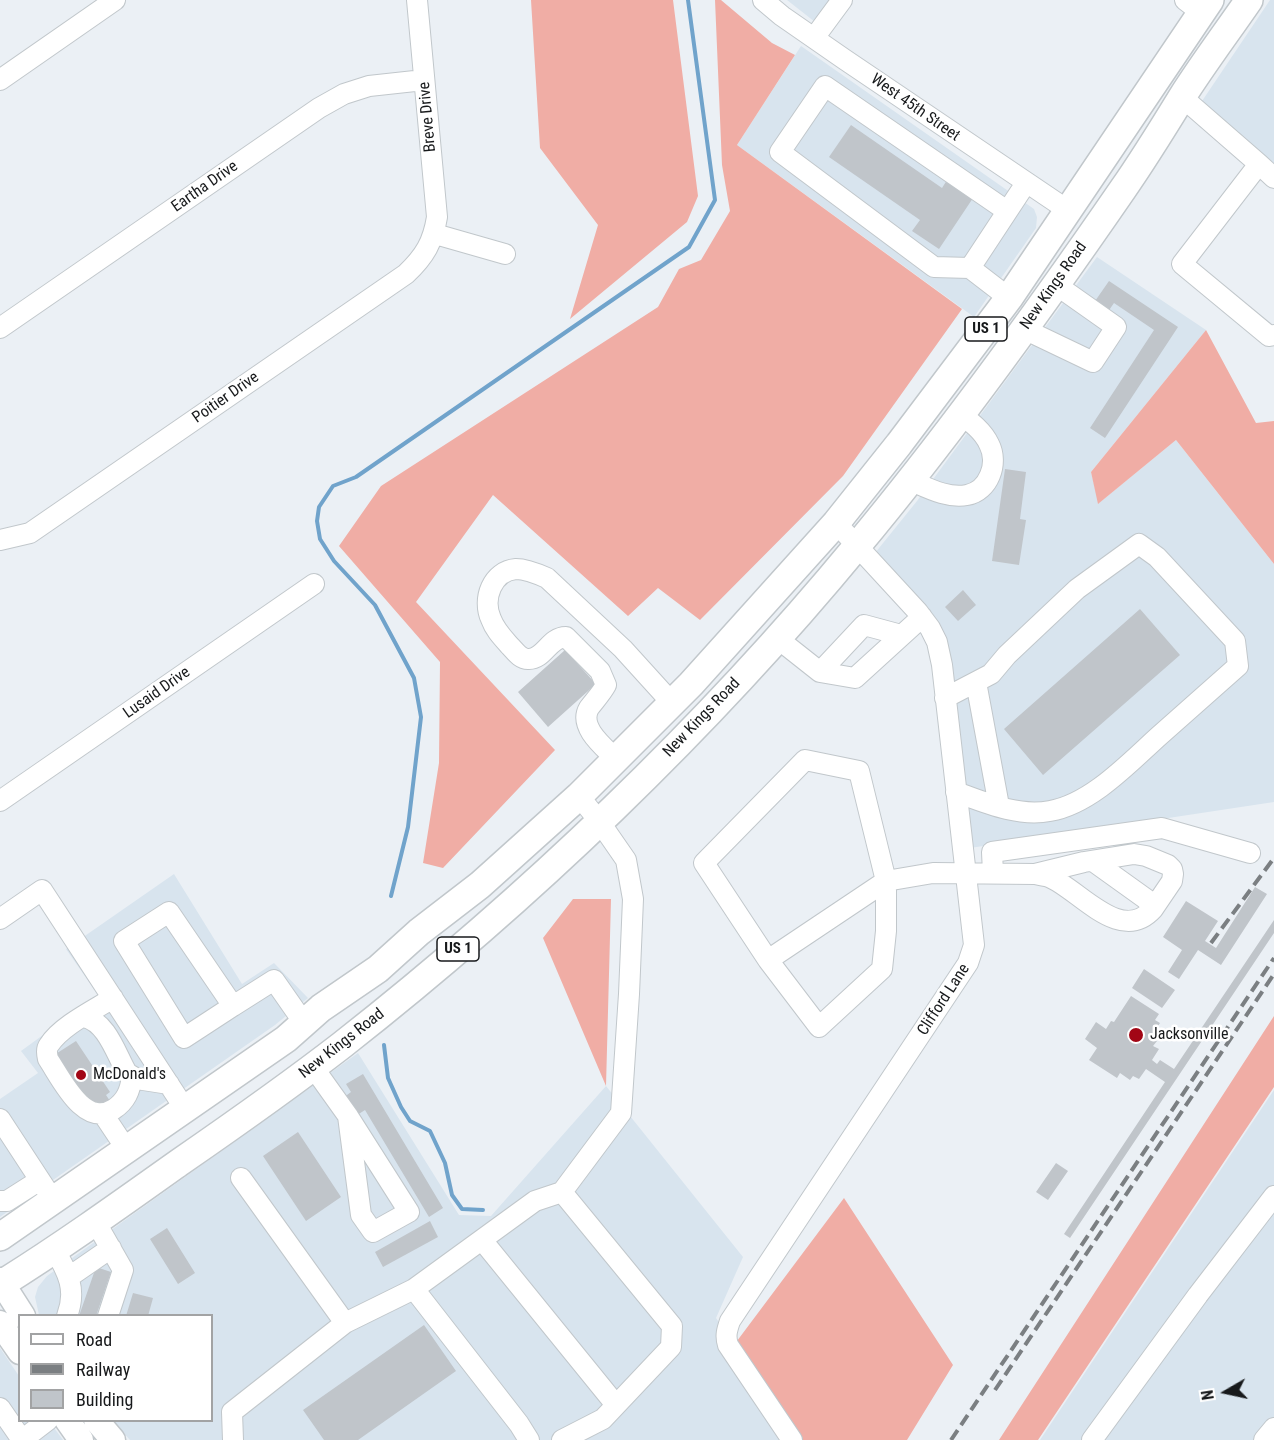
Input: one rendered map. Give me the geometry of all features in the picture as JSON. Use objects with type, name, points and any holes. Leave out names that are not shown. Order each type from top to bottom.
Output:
[{"type":"highway","name":"New Kings Road","points":[[1,1283],[54,1250],[313,1067],[412,989],[480,931],[670,753],[777,638],[857,546],[960,414],[1125,186],[1182,97],[1249,0]]},
{"type":"highway","name":"New Kings Road","points":[[0,1237],[44,1185],[127,1150],[286,1039],[321,1008],[378,969],[419,932],[480,885],[579,796],[672,703],[836,523],[899,444],[1009,298],[1069,211],[1199,4]]},
{"type":"highway","points":[[1059,279],[1071,237],[1072,224],[1069,211],[1082,210],[1100,202],[1125,186]]},
{"type":"main road","points":[[1,1283],[22,1314]]},
{"type":"main road","points":[[0,1323],[18,1349]]},
{"type":"main road","points":[[68,1422],[81,1440]]},
{"type":"main road","points":[[98,1422],[113,1440]]},
{"type":"street","points":[[0,80],[115,0]]},
{"type":"street","name":"Breve Drive","points":[[417,0],[437,217],[435,234]]},
{"type":"street","name":"West 45th Street","points":[[763,0],[844,59],[1069,211]]},
{"type":"street","points":[[814,38],[842,0]]},
{"type":"street","points":[[844,59],[780,152],[934,267],[969,268],[1009,298]]},
{"type":"street","name":"Eartha Drive","points":[[0,328],[319,108],[344,94],[369,86],[424,80]]},
{"type":"street","points":[[825,86],[1007,211]]},
{"type":"street","points":[[1182,97],[1274,178]]},
{"type":"street","points":[[1258,164],[1182,264],[1269,336],[1274,335]]},
{"type":"street","points":[[969,268],[1026,183]]},
{"type":"street","points":[[435,234],[505,254]]},
{"type":"street","name":"Poitier Drive","points":[[0,540],[30,533],[406,274],[422,259],[435,234]]},
{"type":"street","points":[[1024,328],[1093,362],[1116,327],[1059,279]]},
{"type":"street","points":[[909,480],[947,495],[965,496],[975,493],[984,485],[993,467],[990,444],[983,434],[960,414]]},
{"type":"street","name":"Clifford Lane","points":[[792,1440],[728,1345],[727,1329],[730,1321],[969,963],[974,945],[937,642],[922,617],[836,523]]},
{"type":"street","points":[[945,698],[991,674],[1007,655],[1077,589],[1139,543],[1157,557],[1235,641],[1238,666],[1109,781],[1074,803],[1051,811],[1028,813],[956,792]]},
{"type":"street","points":[[587,615],[566,637],[556,639],[538,656],[529,660],[521,658],[498,632],[490,617],[488,599],[491,586],[501,573],[516,569],[534,572],[547,578],[587,615],[623,649],[672,703]]},
{"type":"street","name":"Lusaid Drive","points":[[0,801],[314,584]]},
{"type":"street","points":[[777,638],[831,674],[855,678],[889,632],[922,617]]},
{"type":"street","points":[[831,674],[864,625],[889,632]]},
{"type":"street","points":[[566,637],[604,678],[606,685],[602,694],[588,710],[586,721],[590,731],[616,759]]},
{"type":"street","points":[[976,682],[999,806]]},
{"type":"street","points":[[805,760],[859,771],[886,881],[886,931],[882,969],[819,1027],[768,960],[704,863],[805,760]]},
{"type":"street","points":[[233,1440],[232,1412],[345,1323],[414,1289],[535,1201],[562,1192],[621,1113],[633,898],[626,860],[579,796]]},
{"type":"street","points":[[993,873],[992,852],[1162,828],[1250,854]]},
{"type":"street","points":[[768,960],[886,881],[933,873],[1035,874],[1050,878],[1103,914],[1117,919],[1135,920],[1146,917],[1172,881],[1172,869],[1146,856],[1134,854],[1035,874]]},
{"type":"street","points":[[1093,861],[1146,899],[1153,909]]},
{"type":"street","points":[[0,919],[42,890],[185,1109]]},
{"type":"street","points":[[233,1006],[169,912],[124,941],[184,1038],[274,980],[304,1023]]},
{"type":"street","points":[[113,998],[61,1033],[49,1045],[48,1059],[79,1104],[93,1113],[103,1114],[122,1103],[131,1087],[132,1077]]},
{"type":"street","points":[[84,1017],[99,1025],[126,1073],[132,1077],[169,1083]]},
{"type":"street","points":[[313,1067],[348,1116],[410,1212],[373,1232],[361,1215],[348,1116]]},
{"type":"street","points":[[103,1114],[127,1150]]},
{"type":"street","points":[[0,1119],[44,1185]]},
{"type":"street","points":[[0,1132],[28,1172],[44,1185]]},
{"type":"street","points":[[241,1178],[345,1323]]},
{"type":"street","points":[[0,1201],[7,1201],[44,1185]]},
{"type":"street","points":[[562,1192],[672,1326],[671,1347],[603,1419],[562,1440]]},
{"type":"street","points":[[1092,1440],[1274,1196]]},
{"type":"street","points":[[95,1221],[123,1270],[109,1314]]},
{"type":"street","points":[[482,1240],[616,1405]]},
{"type":"street","points":[[69,1276],[111,1248]]},
{"type":"street","points":[[54,1250],[69,1276],[71,1304],[68,1314]]},
{"type":"street","points":[[414,1289],[519,1424],[528,1440]]},
{"type":"street","points":[[0,1408],[22,1440],[45,1422]]},
{"type":"street","points":[[0,1426],[9,1440]]},
{"type":"street","points":[[1264,1440],[1274,1428]]},
{"type":"shaded area","points":[[531,0],[673,0],[698,196],[687,222],[570,319],[598,225],[540,148]]},
{"type":"shaded area","points":[[715,0],[721,0],[772,43],[795,55],[737,145],[962,309],[843,476],[700,620],[658,588],[628,616],[493,495],[416,602],[555,750],[443,868],[423,863],[439,763],[440,662],[339,546],[381,486],[658,307],[679,269],[701,260],[730,211],[722,165]]},
{"type":"shaded area","points":[[787,0],[831,0],[815,22]]},
{"type":"shaded area","points":[[1270,0],[1274,0],[1274,166],[1196,110]]},
{"type":"shaded area","points":[[801,46],[1034,209],[1037,217],[1036,228],[974,317],[737,145]]},
{"type":"shaded area","points":[[1097,257],[1206,330],[1091,472],[1099,503],[1176,440],[1274,564],[1274,802],[970,848],[947,643],[932,613],[875,553],[917,501]]},
{"type":"shaded area","points":[[1206,330],[1256,423],[1274,421],[1274,564],[1176,440],[1098,504],[1091,472]]},
{"type":"shaded area","points":[[174,874],[242,984],[274,963],[308,998],[275,1025],[0,1217],[0,1099],[38,1073],[21,1051],[98,995],[66,949]]},
{"type":"shaded area","points":[[573,899],[611,899],[606,1086],[543,938]]},
{"type":"shaded area","points":[[1274,1016],[1274,1087],[1038,1440],[999,1440]]},
{"type":"shaded area","points":[[358,1053],[459,1215],[491,1216],[606,1086],[743,1257],[716,1318],[800,1440],[130,1440],[114,1422],[213,1422],[213,1314],[39,1314],[35,1297],[38,1287],[47,1276]]},
{"type":"shaded area","points":[[1274,1090],[1274,1440],[1040,1440]]},
{"type":"shaded area","points":[[844,1198],[953,1365],[907,1440],[800,1440],[734,1345]]},
{"type":"shaded area","points":[[0,1348],[18,1375],[18,1422],[50,1422],[63,1440],[0,1440]]},
{"type":"building","points":[[851,125],[942,188],[949,177],[975,195],[939,249],[912,231],[920,220],[829,157]]},
{"type":"building","points":[[1109,281],[1178,327],[1105,438],[1090,428],[1154,330],[1114,303],[1107,313],[1093,304]]},
{"type":"building","points":[[1005,469],[1026,472],[1020,519],[1026,520],[1019,565],[992,561]]},
{"type":"building","points":[[963,590],[976,605],[958,621],[945,607]]},
{"type":"building","points":[[1140,609],[1180,655],[1043,775],[1004,729]]},
{"type":"building","points":[[565,650],[596,684],[548,727],[518,692]]},
{"type":"building","points":[[1255,887],[1267,894],[1221,965],[1198,950],[1179,979],[1168,972],[1182,950],[1163,937],[1186,901],[1218,921],[1205,941],[1216,948]]},
{"type":"building","points":[[1274,920],[1274,933],[1070,1238],[1064,1234],[1165,1082],[1146,1069],[1139,1079],[1133,1076],[1130,1080],[1120,1073],[1117,1078],[1089,1060],[1097,1048],[1085,1039],[1096,1022],[1106,1029],[1111,1021],[1114,1022],[1131,996],[1159,1014],[1155,1020],[1160,1023],[1151,1037],[1157,1041],[1153,1046],[1159,1049],[1152,1060],[1157,1064],[1160,1060],[1174,1069]]},
{"type":"building","points":[[1144,969],[1175,990],[1162,1008],[1132,988]]},
{"type":"building","name":"McDonald's","points":[[76,1041],[110,1092],[106,1095],[110,1101],[95,1111],[51,1057]]},
{"type":"building","points":[[363,1074],[443,1208],[429,1217],[365,1110],[354,1117],[343,1098],[351,1092],[346,1084]]},
{"type":"building","points":[[298,1132],[341,1197],[306,1221],[263,1156]]},
{"type":"building","points":[[1056,1163],[1068,1171],[1048,1200],[1036,1192]]},
{"type":"building","points":[[430,1221],[438,1237],[383,1267],[375,1252]]},
{"type":"building","points":[[167,1228],[195,1273],[178,1284],[150,1239]]},
{"type":"building","points":[[96,1267],[111,1272],[97,1314],[80,1314]]},
{"type":"building","points":[[133,1293],[153,1298],[149,1314],[127,1314]]},
{"type":"building","points":[[424,1325],[456,1371],[358,1440],[324,1440],[303,1410]]},
{"type":"waterway","points":[[391,896],[408,827],[421,717],[414,678],[375,605],[334,561],[320,539],[317,521],[319,507],[333,486],[356,477],[689,247],[715,200],[688,0]]},
{"type":"waterway","points":[[384,1045],[388,1078],[401,1107],[410,1121],[430,1131],[445,1163],[452,1195],[462,1209],[483,1210]]},
{"type":"railway","points":[[1211,943],[1274,858]]},
{"type":"railway","points":[[951,1440],[1274,958]]},
{"type":"railway","points":[[995,1390],[1274,974]]},
{"type":"place","name":"Jacksonville","points":[[1136,1035]]},
{"type":"place","name":"McDonald's","points":[[81,1075]]}]
